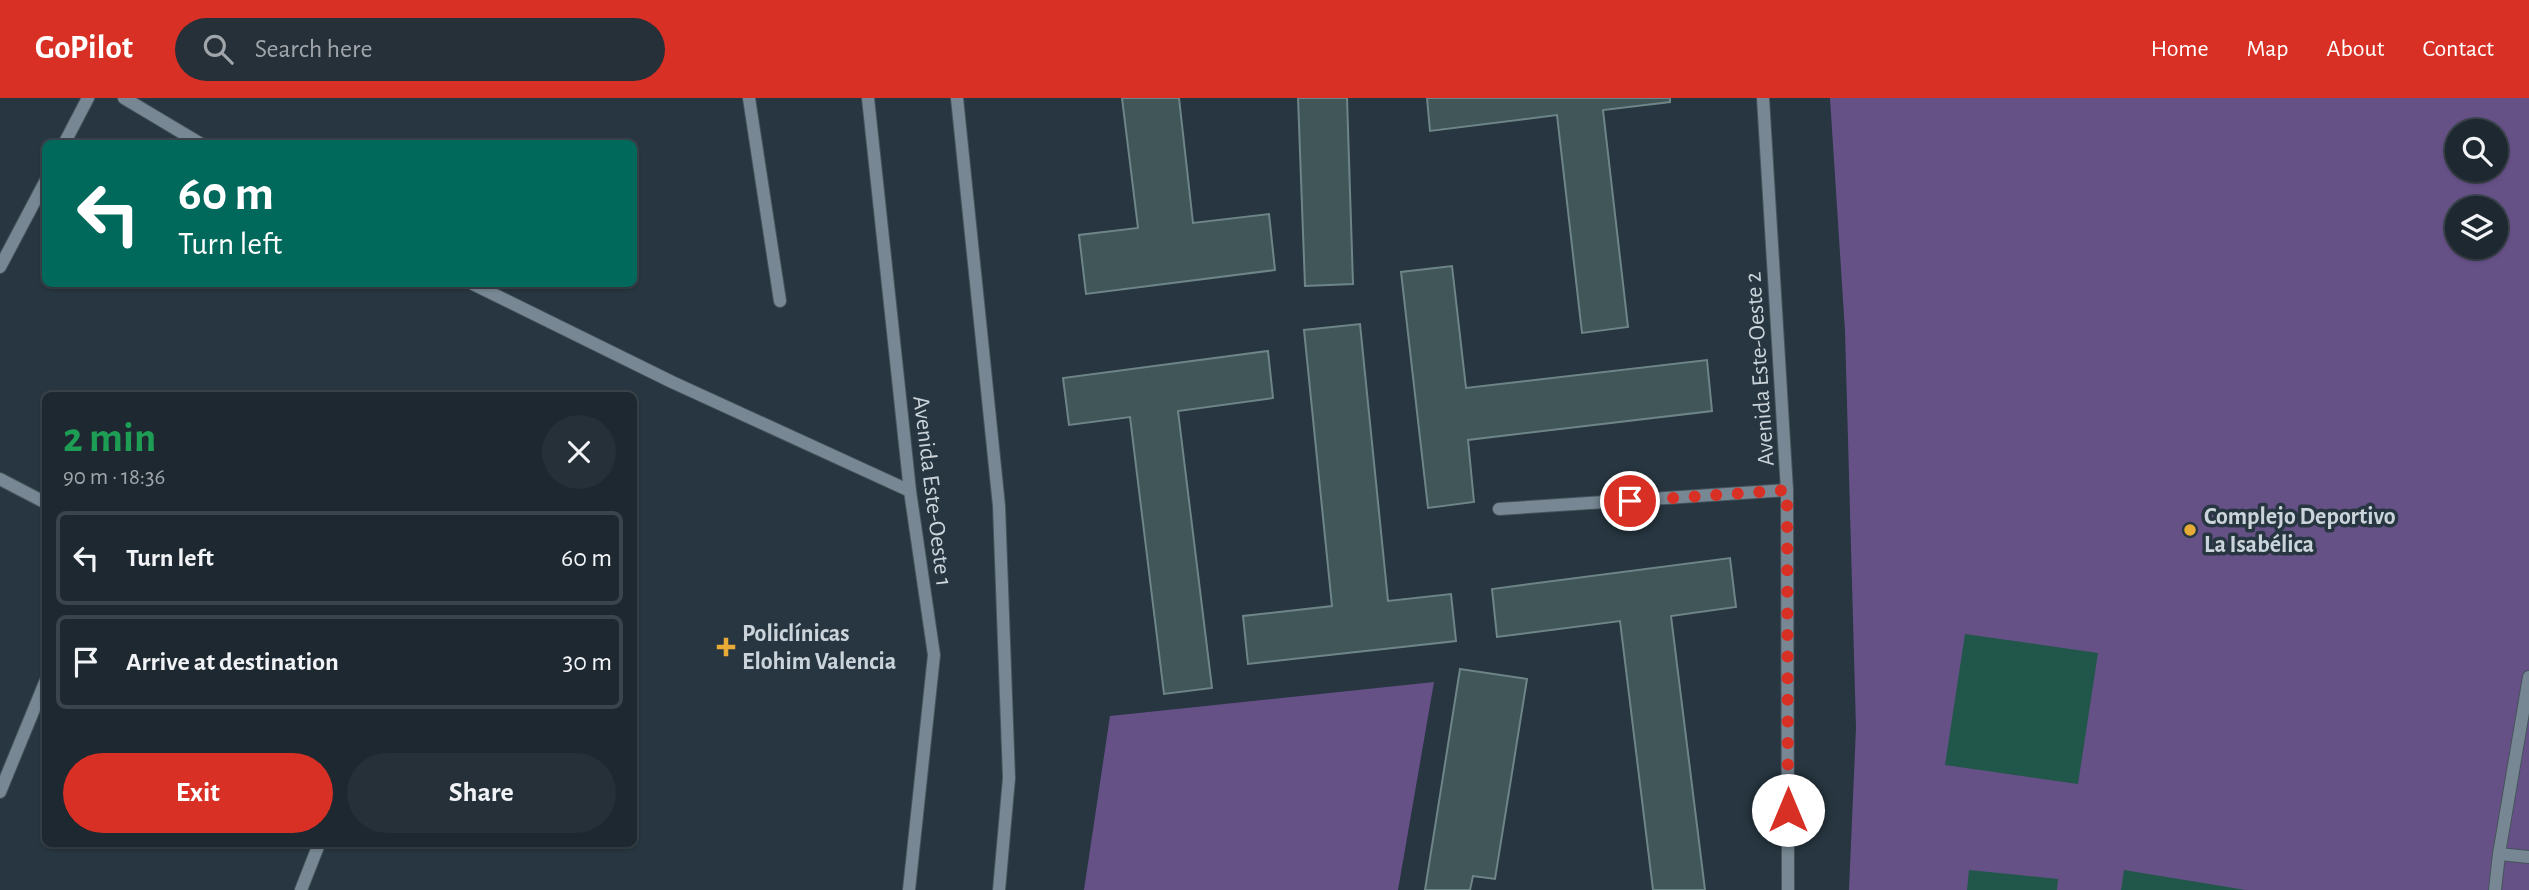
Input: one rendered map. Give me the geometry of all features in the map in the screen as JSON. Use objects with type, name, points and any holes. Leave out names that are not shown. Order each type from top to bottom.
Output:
[{"type":"street","points":[[66,140],[88,98]]},
{"type":"street","points":[[124,98],[194,140]]},
{"type":"street","points":[[749,98],[780,301]]},
{"type":"street","name":"Avenida Este-Oeste 1","points":[[868,98],[910,491],[934,655],[909,890]]},
{"type":"street","points":[[957,98],[999,506],[1009,778],[999,890]]},
{"type":"street","name":"Avenida Este-Oeste 2","points":[[1763,98],[1787,490],[1788,890]]},
{"type":"street","points":[[0,267],[42,188]]},
{"type":"street","points":[[479,287],[672,382],[910,491]]},
{"type":"street","points":[[0,479],[42,501]]},
{"type":"street","points":[[1499,509],[1787,490]]},
{"type":"street","points":[[2494,890],[2529,677]]},
{"type":"street","points":[[0,792],[42,690]]},
{"type":"street","points":[[301,890],[318,847]]},
{"type":"street","points":[[2499,853],[2529,857]]},
{"type":"shaded area","name":"Complejo Deportivo La Isabélica","points":[[1830,98],[2529,98],[2529,890],[1849,890],[1856,728],[1845,331]]},
{"type":"shaded area","points":[[1965,634],[2098,653],[2078,784],[1945,765]]},
{"type":"shaded area","points":[[1434,682],[1398,890],[1084,890],[1110,716]]},
{"type":"shaded area","points":[[1969,870],[2058,879],[2057,890],[1967,890]]},
{"type":"shaded area","points":[[2124,870],[2246,890],[2121,890]]},
{"type":"building","points":[[1122,98],[1179,98],[1193,223],[1269,214],[1275,270],[1086,294],[1079,235],[1138,228]]},
{"type":"building","points":[[1298,98],[1347,98],[1353,284],[1305,286]]},
{"type":"building","points":[[1427,98],[1670,98],[1670,102],[1603,110],[1628,327],[1582,333],[1557,115],[1430,131]]},
{"type":"building","points":[[1452,266],[1466,388],[1707,360],[1712,411],[1468,440],[1474,502],[1428,508],[1401,272]]},
{"type":"building","points":[[1360,324],[1388,601],[1451,594],[1456,641],[1248,664],[1243,616],[1332,606],[1304,330]]},
{"type":"building","points":[[1268,351],[1273,398],[1178,411],[1212,688],[1164,694],[1130,417],[1069,425],[1063,378]]},
{"type":"building","points":[[1730,558],[1736,607],[1671,616],[1705,890],[1653,890],[1620,621],[1497,637],[1492,589]]},
{"type":"building","points":[[1460,669],[1527,679],[1495,879],[1473,876],[1470,890],[1425,890]]},
{"type":"place","name":"Complejo Deportivo La Isabélica","points":[[2190,530]]},
{"type":"place","name":"Policlínicas Elohim Valencia","points":[[726,647]]},
{"type":"route","points":[[1630,501],[1787,490],[1788,810]]}]
